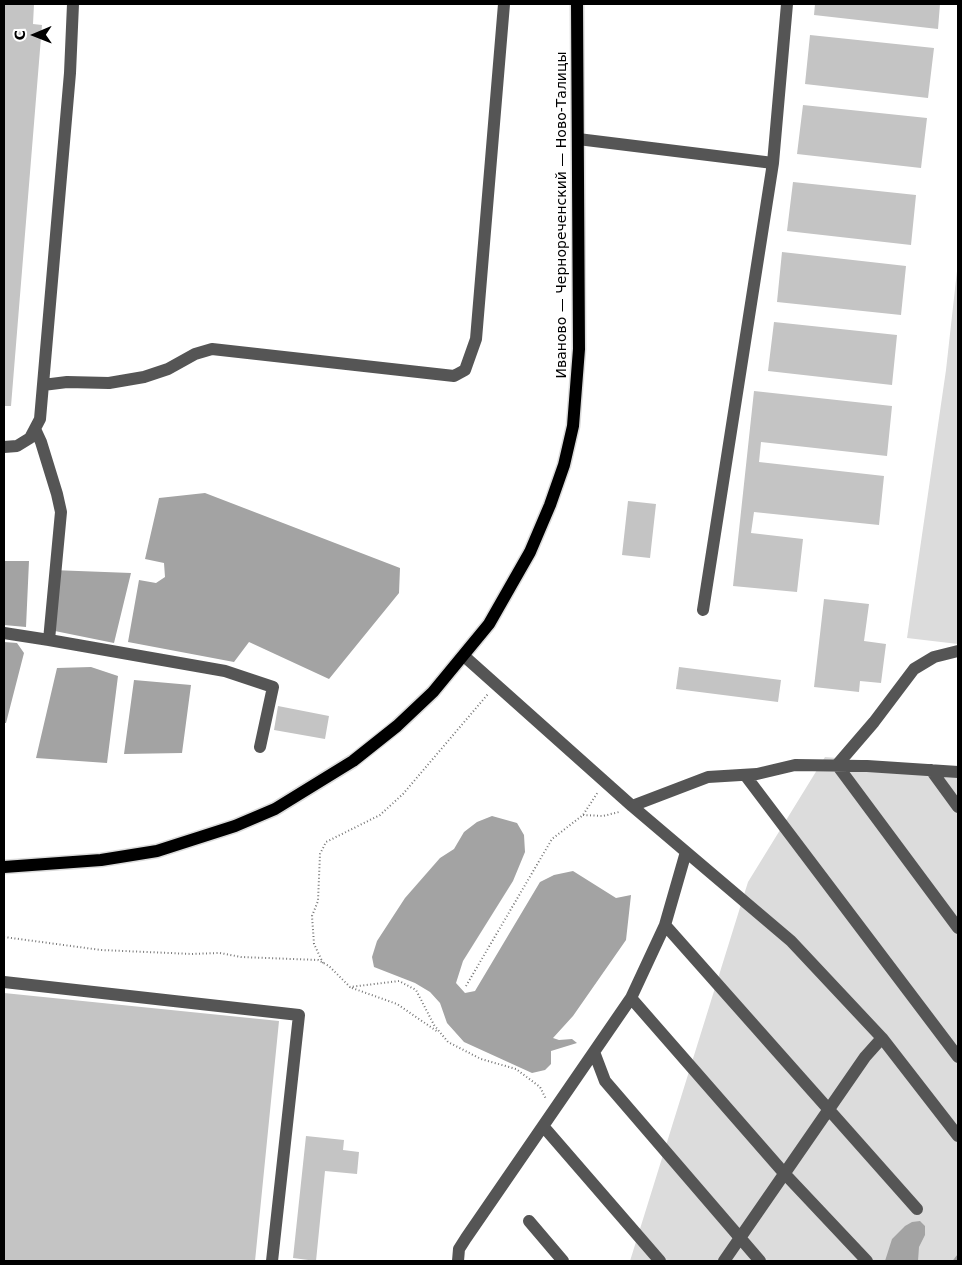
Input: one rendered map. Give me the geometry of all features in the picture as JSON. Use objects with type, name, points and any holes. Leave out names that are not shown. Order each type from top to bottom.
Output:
[{"type":"main road","name":"Иваново — Чернореченский — Ново-Талицы","points":[[4,867],[101,860],[157,851],[226,829],[275,809],[353,761],[397,726],[432,692],[489,624],[511,587],[550,505],[564,466],[573,426],[579,349],[577,4]]},
{"type":"street","points":[[4,447],[17,446],[30,438],[40,419],[70,73],[73,4]]},
{"type":"street","points":[[43,385],[67,382],[109,382],[144,377],[168,369],[195,354],[212,349],[454,376],[465,370],[476,339],[504,4]]},
{"type":"street","points":[[702,610],[773,163],[787,4]]},
{"type":"street","points":[[578,139],[773,163]]},
{"type":"street","points":[[35,429],[58,494],[60,512],[49,640]]},
{"type":"street","points":[[4,633],[225,671],[274,686],[260,747]]},
{"type":"street","points":[[837,765],[874,722],[914,669],[934,657],[958,651]]},
{"type":"street","points":[[464,656],[632,806],[791,941],[882,1038],[958,1136]]},
{"type":"street","points":[[632,806],[708,777],[745,775],[795,765],[837,765],[958,772]]},
{"type":"street","points":[[837,765],[958,928]]},
{"type":"street","points":[[931,770],[958,807]]},
{"type":"street","points":[[745,775],[958,1057]]},
{"type":"street","points":[[458,1261],[459,1249],[466,1238],[631,998],[665,925],[686,852]]},
{"type":"street","points":[[665,925],[917,1209]]},
{"type":"street","points":[[4,982],[299,1014],[272,1261]]},
{"type":"street","points":[[631,998],[784,1173],[867,1261]]},
{"type":"street","points":[[724,1261],[865,1057],[882,1038]]},
{"type":"street","points":[[594,1052],[605,1080],[760,1261]]},
{"type":"street","points":[[546,1122],[660,1261]]},
{"type":"street","points":[[529,1221],[563,1261]]},
{"type":"path","points":[[322,963],[314,944],[312,916],[318,901],[320,854],[326,842],[380,815],[403,794],[469,718],[494,683]]},
{"type":"path","points":[[466,986],[552,839],[583,814],[604,781]]},
{"type":"path","points":[[583,814],[615,815],[632,806]]},
{"type":"path","points":[[4,937],[101,950],[192,954],[220,953],[241,957],[318,960],[329,966],[350,987],[397,1004],[442,1034]]},
{"type":"path","points":[[350,987],[399,981],[416,990],[434,1025],[448,1042],[481,1059],[516,1069],[540,1087],[548,1103],[546,1122]]},
{"type":"shaded area","points":[[958,262],[958,644],[907,638],[946,370]]},
{"type":"shaded area","points":[[205,493],[400,568],[399,593],[329,679],[249,642],[234,662],[128,642],[139,580],[156,583],[165,577],[164,563],[145,559],[159,498]]},
{"type":"shaded area","points":[[4,561],[29,561],[26,627],[4,625]]},
{"type":"shaded area","points":[[52,570],[131,573],[114,643],[45,629]]},
{"type":"shaded area","points":[[4,642],[17,643],[24,653],[6,723],[4,723]]},
{"type":"shaded area","points":[[91,667],[118,676],[107,763],[36,758],[57,668]]},
{"type":"shaded area","points":[[134,680],[191,685],[182,753],[124,754]]},
{"type":"shaded area","points":[[825,757],[958,768],[958,1261],[630,1261],[748,882]]},
{"type":"shaded area","points":[[492,816],[517,823],[524,835],[525,852],[513,881],[463,961],[456,983],[465,993],[475,991],[540,882],[554,875],[573,871],[616,898],[631,895],[626,940],[573,1016],[553,1038],[559,1040],[572,1039],[577,1043],[551,1051],[551,1064],[545,1070],[532,1073],[464,1042],[447,1023],[440,1003],[430,992],[415,983],[374,967],[372,957],[377,941],[405,898],[440,858],[454,849],[464,832],[477,822]]},
{"type":"shaded area","points":[[920,1221],[925,1226],[925,1235],[919,1247],[918,1261],[885,1261],[892,1239],[905,1226],[912,1222]]},
{"type":"building","points":[[4,4],[34,4],[33,24],[42,25],[11,406],[4,406]]},
{"type":"building","points":[[815,4],[940,4],[938,29],[814,15]]},
{"type":"building","points":[[810,35],[934,48],[928,98],[805,84]]},
{"type":"building","points":[[803,105],[927,118],[921,168],[797,154]]},
{"type":"building","points":[[793,182],[916,195],[911,245],[787,231]]},
{"type":"building","points":[[782,252],[906,266],[901,315],[777,302]]},
{"type":"building","points":[[774,322],[897,335],[892,385],[768,371]]},
{"type":"building","points":[[754,391],[892,406],[887,456],[761,442],[759,462],[884,476],[879,525],[754,512],[751,533],[803,539],[797,592],[733,586]]},
{"type":"building","points":[[628,501],[656,504],[650,558],[622,555]]},
{"type":"building","points":[[824,599],[869,604],[864,641],[886,644],[881,683],[860,681],[859,692],[814,687]]},
{"type":"building","points":[[679,667],[781,680],[778,702],[676,689]]},
{"type":"building","points":[[278,706],[329,716],[325,739],[274,730]]},
{"type":"building","points":[[4,993],[279,1021],[255,1261],[4,1261]]},
{"type":"building","points":[[306,1136],[344,1140],[343,1150],[359,1152],[357,1174],[325,1171],[316,1261],[293,1258]]},
{"type":"waterway","points":[[955,1261],[958,1257]]}]
